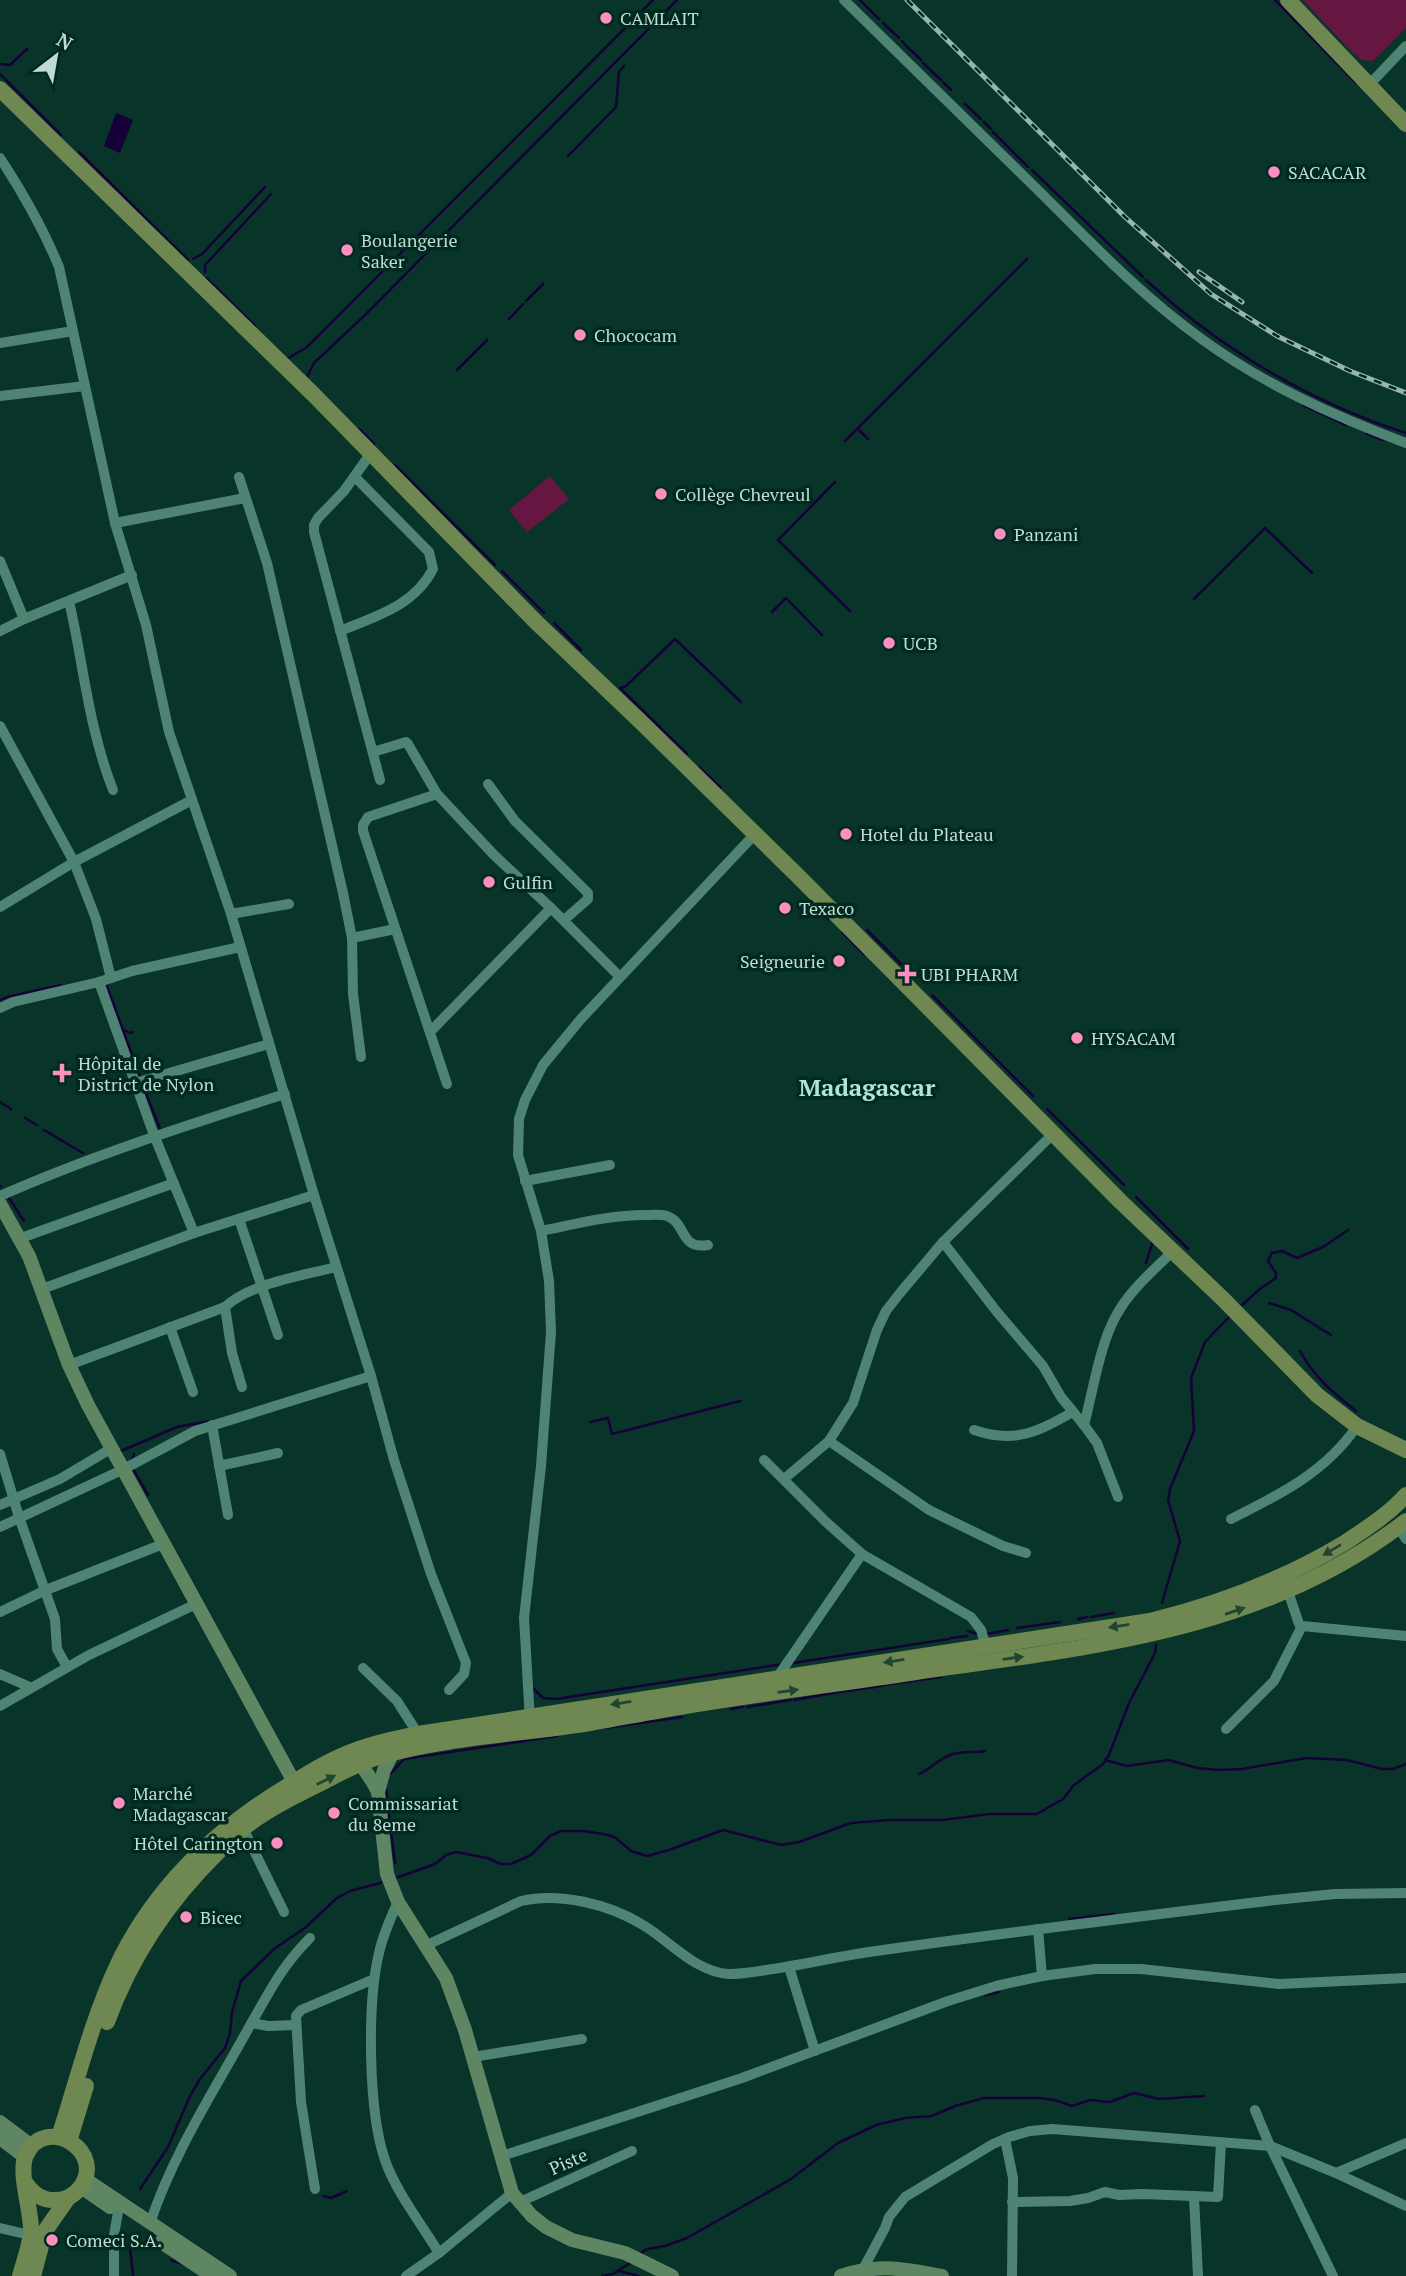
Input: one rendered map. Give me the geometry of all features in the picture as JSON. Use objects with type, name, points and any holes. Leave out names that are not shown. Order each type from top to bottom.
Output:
[{"type":"main road","points":[[1288,0],[1406,124]]},
{"type":"main road","points":[[0,89],[535,621],[755,834],[1317,1395],[1357,1426],[1406,1450]]},
{"type":"main road","points":[[0,1205],[21,1238],[69,1365],[88,1405],[294,1782]]},
{"type":"main road","points":[[1373,1434],[1406,1436]]},
{"type":"main road","points":[[672,2276],[625,2253],[572,2240],[554,2232],[532,2216],[516,2198],[465,2030],[446,1978],[395,1896],[387,1874],[378,1791],[393,1746],[418,1734],[531,1724],[776,1679],[1150,1622],[1191,1611],[1295,1571],[1360,1533],[1406,1495]]},
{"type":"main road","points":[[64,2139],[108,1987],[141,1924],[172,1882],[220,1833],[267,1798],[294,1782],[393,1746],[531,1724],[1085,1647],[1192,1625],[1288,1591],[1403,1529]]},
{"type":"main road","points":[[1360,1533],[1370,1547]]},
{"type":"main road","points":[[357,1757],[378,1791]]},
{"type":"main road","points":[[64,2139],[134,1958],[180,1892],[243,1828],[357,1757]]},
{"type":"main road","points":[[0,2122],[29,2151]]},
{"type":"main road","points":[[0,2138],[29,2151]]},
{"type":"main road","points":[[20,2276],[30,2235],[23,2165],[29,2151],[45,2138],[64,2139],[82,2153],[86,2170],[78,2188],[45,2231],[33,2276]]},
{"type":"main road","points":[[25,2182],[43,2199],[60,2200],[78,2188]]},
{"type":"main road","points":[[78,2188],[142,2221],[230,2276]]},
{"type":"main road","points":[[142,2221],[212,2276]]},
{"type":"main road","points":[[841,2276],[863,2269],[942,2276]]},
{"type":"street","points":[[844,0],[1113,264],[1171,316],[1241,366],[1295,397],[1406,443]]},
{"type":"street","points":[[1369,85],[1406,46]]},
{"type":"street","points":[[0,158],[27,199],[59,267],[115,523],[146,625],[169,732],[231,914],[394,1460],[431,1574],[466,1663],[464,1674],[449,1690]]},
{"type":"street","points":[[0,343],[73,331]]},
{"type":"street","points":[[0,396],[85,386]]},
{"type":"street","points":[[370,455],[314,525],[314,532],[380,780]]},
{"type":"street","points":[[340,631],[400,606],[421,586],[433,569],[429,552],[358,473]]},
{"type":"street","points":[[239,477],[267,563],[343,893],[352,939],[353,994],[361,1057]]},
{"type":"street","points":[[115,523],[245,498]]},
{"type":"street","points":[[0,561],[24,619]]},
{"type":"street","points":[[0,631],[132,575]]},
{"type":"street","points":[[69,601],[93,728],[100,757],[113,790]]},
{"type":"street","points":[[0,726],[74,862],[96,919],[111,978]]},
{"type":"street","points":[[373,752],[407,743],[437,794],[494,855],[619,976]]},
{"type":"street","points":[[488,784],[516,821],[588,893],[588,899],[564,920]]},
{"type":"street","points":[[437,794],[368,817],[362,825],[447,1084]]},
{"type":"street","points":[[0,906],[74,862],[192,800]]},
{"type":"street","points":[[531,1724],[524,1618],[541,1466],[551,1332],[549,1281],[541,1231],[518,1155],[519,1119],[543,1065],[619,976],[755,834]]},
{"type":"street","points":[[231,914],[289,904]]},
{"type":"street","points":[[430,1032],[551,908]]},
{"type":"street","points":[[352,939],[394,929]]},
{"type":"street","points":[[0,1008],[13,1002],[240,947]]},
{"type":"street","points":[[99,982],[154,1135],[194,1233]]},
{"type":"street","points":[[135,1083],[270,1044]]},
{"type":"street","points":[[0,1196],[53,1172],[154,1135],[285,1094]]},
{"type":"street","points":[[784,1479],[829,1441],[853,1403],[886,1311],[943,1241],[1053,1134]]},
{"type":"street","points":[[525,1181],[610,1165]]},
{"type":"street","points":[[21,1238],[174,1182]]},
{"type":"street","points":[[42,1289],[194,1233],[314,1195]]},
{"type":"street","points":[[541,1231],[618,1215],[664,1216],[673,1220],[691,1244],[698,1247],[708,1245]]},
{"type":"street","points":[[239,1219],[278,1335]]},
{"type":"street","points":[[943,1241],[1004,1322],[1043,1366],[1061,1397],[1097,1443],[1118,1497]]},
{"type":"street","points":[[1084,1425],[1108,1331],[1118,1312],[1172,1252]]},
{"type":"street","points":[[69,1365],[225,1307],[244,1294],[262,1287],[336,1267]]},
{"type":"street","points":[[225,1307],[232,1353],[242,1387]]},
{"type":"street","points":[[170,1327],[193,1392]]},
{"type":"street","points":[[0,1527],[17,1506],[60,1479],[117,1456],[182,1438],[212,1425],[371,1376]]},
{"type":"street","points":[[974,1430],[995,1437],[1016,1437],[1032,1433],[1073,1412]]},
{"type":"street","points":[[212,1425],[228,1515]]},
{"type":"street","points":[[1231,1519],[1294,1488],[1347,1442],[1357,1426]]},
{"type":"street","points":[[829,1441],[929,1510],[1003,1546],[1026,1553]]},
{"type":"street","points":[[219,1466],[278,1453]]},
{"type":"street","points":[[0,1454],[55,1619],[57,1649],[67,1667]]},
{"type":"street","points":[[0,1506],[17,1506],[117,1456]]},
{"type":"street","points":[[764,1460],[862,1554],[971,1617],[981,1630],[986,1647]]},
{"type":"street","points":[[0,1612],[46,1590],[163,1544]]},
{"type":"street","points":[[776,1679],[862,1554]]},
{"type":"street","points":[[1288,1591],[1302,1626],[1406,1636]]},
{"type":"street","points":[[0,1706],[67,1667],[196,1604]]},
{"type":"street","points":[[1226,1729],[1274,1681],[1302,1626]]},
{"type":"street","points":[[363,1668],[397,1701],[418,1734]]},
{"type":"street","points":[[0,1674],[30,1688]]},
{"type":"street","points":[[243,1828],[284,1912]]},
{"type":"street","points":[[425,1946],[521,1902],[533,1898],[550,1898],[601,1906],[625,1915],[698,1964],[730,1974],[789,1967],[871,1951],[1275,1900],[1335,1894],[1406,1893]]},
{"type":"street","points":[[395,1896],[374,1979],[371,2058],[378,2130],[386,2161],[439,2253]]},
{"type":"street","points":[[1038,1929],[1042,1976]]},
{"type":"street","points":[[142,2221],[278,1975],[310,1938]]},
{"type":"street","points":[[789,1967],[815,2051]]},
{"type":"street","points":[[502,2156],[742,2078],[948,2001],[996,1986],[1042,1976],[1095,1969],[1141,1969],[1279,1984],[1406,1978]]},
{"type":"street","points":[[315,2189],[301,2102],[296,2016],[301,2010],[374,1979]]},
{"type":"street","points":[[252,2022],[268,2026],[296,2025]]},
{"type":"street","points":[[473,2057],[582,2039]]},
{"type":"street","points":[[1255,2110],[1333,2276]]},
{"type":"street","points":[[863,2269],[889,2217],[905,2197],[1005,2138],[1030,2131],[1052,2129],[1270,2146],[1406,2206]]},
{"type":"street","points":[[1005,2138],[1013,2178],[1012,2276]]},
{"type":"street","points":[[1012,2203],[1070,2201],[1105,2192],[1119,2195],[1218,2197],[1221,2143]]},
{"type":"street","points":[[1336,2173],[1406,2143]]},
{"type":"street","name":"Piste","points":[[406,2276],[516,2198],[632,2151]]},
{"type":"street","points":[[1194,2197],[1198,2276]]},
{"type":"street","points":[[114,2276],[114,2235],[121,2211]]},
{"type":"street","points":[[0,2228],[30,2235]]},
{"type":"shaded area","points":[[1303,0],[1406,0],[1406,28],[1373,61],[1362,60]]},
{"type":"shaded area","points":[[116,113],[133,120],[120,153],[104,146]]},
{"type":"shaded area","points":[[550,476],[569,499],[527,532],[509,510]]},
{"type":"waterway","points":[[287,359],[307,347],[653,0]]},
{"type":"waterway","points":[[307,377],[314,363],[364,316],[677,0]]},
{"type":"waterway","points":[[860,0],[879,19]]},
{"type":"waterway","points":[[1275,0],[1356,83]]},
{"type":"waterway","points":[[883,23],[899,38]]},
{"type":"waterway","points":[[902,41],[909,49]]},
{"type":"waterway","points":[[0,64],[10,65],[27,49]]},
{"type":"waterway","points":[[911,50],[921,60]]},
{"type":"waterway","points":[[923,63],[941,80]]},
{"type":"waterway","points":[[568,156],[616,107],[619,72],[624,66]]},
{"type":"waterway","points":[[0,74],[61,135]]},
{"type":"waterway","points":[[943,82],[951,90]]},
{"type":"waterway","points":[[965,104],[981,119]]},
{"type":"waterway","points":[[984,122],[991,129]]},
{"type":"waterway","points":[[993,132],[1028,167]]},
{"type":"waterway","points":[[79,152],[188,260]]},
{"type":"waterway","points":[[1032,170],[1143,277]]},
{"type":"waterway","points":[[193,259],[202,254],[265,187]]},
{"type":"waterway","points":[[205,272],[205,265],[271,194]]},
{"type":"waterway","points":[[845,441],[1027,259]]},
{"type":"waterway","points":[[206,278],[255,326]]},
{"type":"waterway","points":[[1146,280],[1204,328],[1268,371],[1336,406],[1406,433]]},
{"type":"waterway","points":[[526,301],[543,284]]},
{"type":"waterway","points":[[509,319],[523,304]]},
{"type":"waterway","points":[[457,370],[487,340]]},
{"type":"waterway","points":[[1303,405],[1346,425]]},
{"type":"waterway","points":[[359,429],[374,444]]},
{"type":"waterway","points":[[858,429],[868,439]]},
{"type":"waterway","points":[[1367,434],[1383,440]]},
{"type":"waterway","points":[[395,465],[495,565]]},
{"type":"waterway","points":[[835,482],[778,540],[850,611]]},
{"type":"waterway","points":[[1194,599],[1265,528],[1312,573]]},
{"type":"waterway","points":[[502,571],[544,613]]},
{"type":"waterway","points":[[772,612],[786,598],[822,635]]},
{"type":"waterway","points":[[554,623],[581,650]]},
{"type":"waterway","points":[[687,754],[620,688],[626,686],[675,639],[741,702]]},
{"type":"waterway","points":[[699,767],[721,788]]},
{"type":"waterway","points":[[821,912],[828,919]]},
{"type":"waterway","points":[[867,930],[901,964]]},
{"type":"waterway","points":[[842,932],[864,954]]},
{"type":"waterway","points":[[106,984],[141,1079]]},
{"type":"waterway","points":[[0,1000],[61,985]]},
{"type":"waterway","points":[[932,995],[1033,1096]]},
{"type":"waterway","points":[[122,1029],[133,1032]]},
{"type":"waterway","points":[[143,1086],[161,1131]]},
{"type":"waterway","points":[[0,1102],[11,1109]]},
{"type":"waterway","points":[[1047,1109],[1124,1185]]},
{"type":"waterway","points":[[25,1118],[37,1125]]},
{"type":"waterway","points":[[44,1130],[83,1153]]},
{"type":"waterway","points":[[1136,1197],[1150,1211]]},
{"type":"waterway","points":[[9,1198],[24,1221]]},
{"type":"waterway","points":[[1150,1211],[1188,1249]]},
{"type":"waterway","points":[[1242,1305],[1276,1278],[1276,1273],[1268,1261],[1272,1253],[1282,1251],[1297,1258],[1323,1247],[1348,1230]]},
{"type":"waterway","points":[[1146,1263],[1153,1241]]},
{"type":"waterway","points":[[1269,1303],[1291,1310],[1331,1335]]},
{"type":"waterway","points":[[1162,1603],[1180,1541],[1168,1500],[1194,1431],[1191,1378],[1205,1342],[1230,1316]]},
{"type":"waterway","points":[[1300,1351],[1311,1369],[1356,1411]]},
{"type":"waterway","points":[[590,1422],[608,1418],[612,1434],[740,1401]]},
{"type":"waterway","points":[[121,1451],[177,1427],[210,1421]]},
{"type":"waterway","points":[[132,1461],[134,1454]]},
{"type":"waterway","points":[[132,1467],[148,1495]]},
{"type":"waterway","points":[[1091,1617],[1114,1613]]},
{"type":"waterway","points":[[1078,1619],[1087,1617]]},
{"type":"waterway","points":[[1017,1628],[1060,1622]]},
{"type":"waterway","points":[[987,1634],[1008,1630]]},
{"type":"waterway","points":[[968,1631],[977,1634]]},
{"type":"waterway","points":[[951,1638],[967,1636]]},
{"type":"waterway","points":[[793,1663],[949,1639]]},
{"type":"waterway","points":[[393,1879],[435,1864],[446,1855],[456,1852],[487,1858],[501,1864],[511,1864],[531,1855],[550,1836],[561,1831],[608,1835],[616,1838],[631,1851],[647,1856],[723,1830],[781,1845],[799,1842],[851,1823],[942,1820],[989,1814],[1037,1814],[1063,1799],[1074,1785],[1103,1764],[1129,1703],[1155,1653],[1156,1645]]},
{"type":"waterway","points":[[534,1689],[543,1698],[556,1699],[783,1664]]},
{"type":"waterway","points":[[883,1685],[941,1677]]},
{"type":"waterway","points":[[846,1691],[882,1686]]},
{"type":"waterway","points":[[794,1700],[845,1691]]},
{"type":"waterway","points":[[747,1707],[791,1700]]},
{"type":"waterway","points":[[731,1709],[743,1707]]},
{"type":"waterway","points":[[605,1728],[682,1717]]},
{"type":"waterway","points":[[390,1774],[404,1759],[557,1736]]},
{"type":"waterway","points":[[919,1774],[950,1755],[985,1751]]},
{"type":"waterway","points":[[1105,1760],[1127,1766],[1169,1760],[1197,1768],[1219,1770],[1242,1769],[1306,1758],[1347,1760],[1382,1769],[1393,1769],[1406,1764]]},
{"type":"waterway","points":[[386,1790],[395,1863]]},
{"type":"waterway","points":[[140,2189],[168,2147],[200,2079],[225,2048],[241,1981],[274,1949],[306,1927],[337,1898],[350,1891],[384,1882]]},
{"type":"waterway","points":[[1069,1919],[1114,1914]]},
{"type":"waterway","points":[[985,1995],[999,1992]]},
{"type":"waterway","points":[[640,2254],[647,2249],[687,2238],[791,2179],[838,2143],[876,2125],[905,2118],[932,2116],[984,2098],[1039,2098],[1072,2106],[1090,2100],[1110,2102],[1134,2093],[1159,2099],[1204,2096]]},
{"type":"waterway","points":[[323,2196],[331,2198],[347,2191]]},
{"type":"waterway","points":[[130,2247],[133,2276]]},
{"type":"waterway","points":[[171,2260],[183,2264]]},
{"type":"waterway","points":[[602,2276],[613,2274],[630,2263]]},
{"type":"waterway","points":[[619,2271],[639,2276]]},
{"type":"railway","points":[[907,0],[1125,217],[1211,294],[1277,336],[1350,371],[1406,393]]},
{"type":"railway","points":[[1199,272],[1242,302]]},
{"type":"place","name":"CAMLAIT","points":[[606,18]]},
{"type":"place","name":"SACACAR","points":[[1274,172]]},
{"type":"place","name":"Boulangerie Saker","points":[[347,250]]},
{"type":"place","name":"Chococam","points":[[580,335]]},
{"type":"place","name":"Collège Chevreul","points":[[661,494]]},
{"type":"place","name":"Panzani","points":[[1000,534]]},
{"type":"place","name":"UCB","points":[[889,643]]},
{"type":"place","name":"Hotel du Plateau","points":[[846,834]]},
{"type":"place","name":"Gulfin","points":[[489,882]]},
{"type":"place","name":"Texaco","points":[[785,908]]},
{"type":"place","name":"Seigneurie","points":[[839,961]]},
{"type":"place","name":"UBI PHARM","points":[[907,974]]},
{"type":"place","name":"HYSACAM","points":[[1077,1038]]},
{"type":"place","name":"Hôpital de District de Nylon","points":[[62,1073]]},
{"type":"place","name":"Marché Madagascar","points":[[119,1803]]},
{"type":"place","name":"Commissariat du 8eme","points":[[334,1813]]},
{"type":"place","name":"Hôtel Carington","points":[[277,1843]]},
{"type":"place","name":"Bicec","points":[[186,1917]]},
{"type":"place","name":"Comeci S.A.","points":[[52,2240]]},
{"type":"district","name":"Madagascar","points":[[867,1087]]}]
